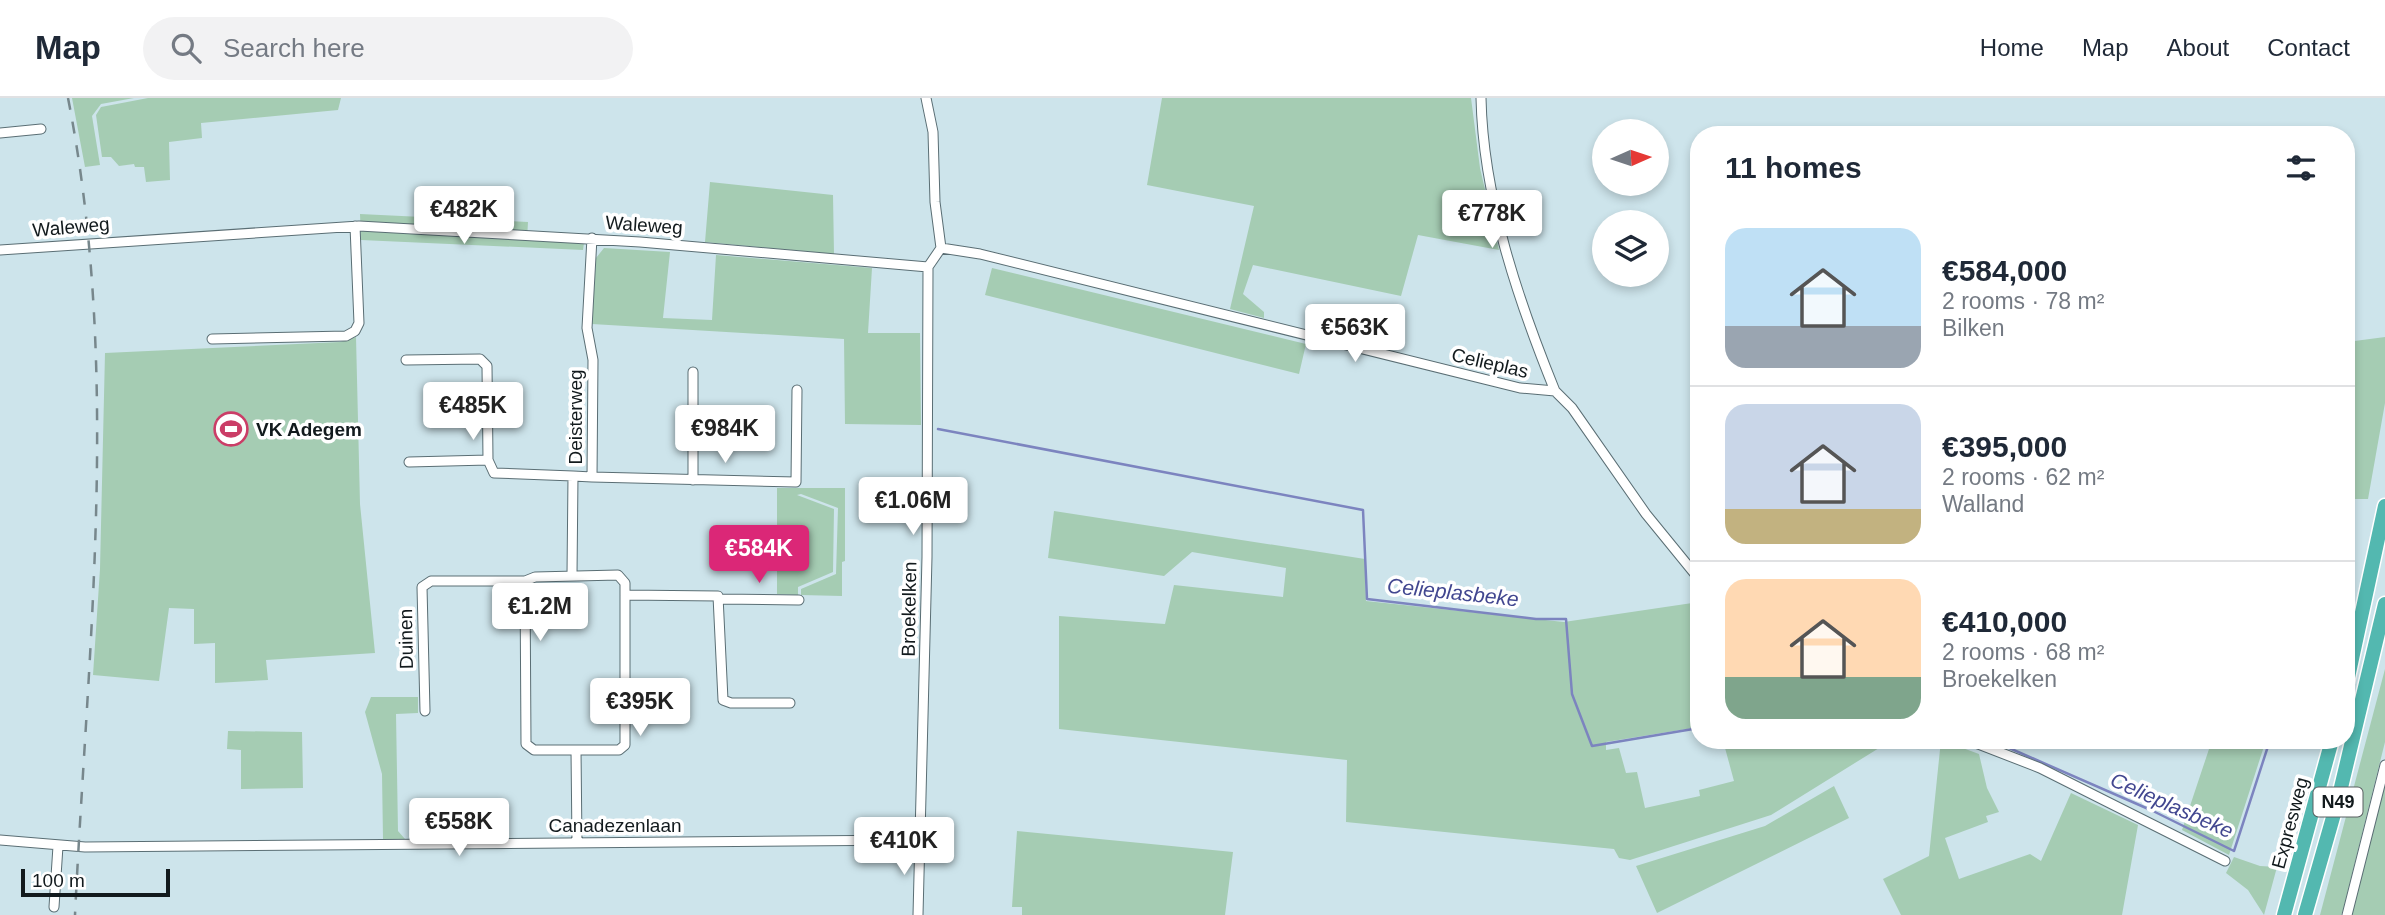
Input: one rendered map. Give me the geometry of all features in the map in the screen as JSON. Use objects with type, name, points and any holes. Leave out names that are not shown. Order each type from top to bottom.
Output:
[{"type":"highway","points":[[2355,645],[2385,506]]},
{"type":"highway","name":"Expresweg","points":[[2355,732],[2385,604]]},
{"type":"highway","name":"Expresweg","points":[[2284,915],[2330,749]]},
{"type":"highway","name":"Expresweg","points":[[2305,915],[2351,749]]},
{"type":"street","points":[[926,98],[933,132],[935,202],[941,248],[929,267]]},
{"type":"street","points":[[1481,98],[1482,133],[1500,225],[1535,341],[1555,391],[1572,408],[1646,514],[1690,568]]},
{"type":"street","points":[[0,133],[41,129]]},
{"type":"street","points":[[212,339],[346,336],[355,331],[359,323],[355,226]]},
{"type":"street","name":"Waleweg","points":[[0,250],[355,226],[592,238],[929,267]]},
{"type":"street","name":"Deisterweg","points":[[572,575],[573,476],[592,477],[593,360],[587,328],[592,238]]},
{"type":"street","name":"Celieplas","points":[[941,248],[980,254],[1520,388],[1555,391]]},
{"type":"street","name":"Broekelken","points":[[918,915],[927,571],[929,267]]},
{"type":"street","points":[[406,360],[480,359],[487,366],[488,460],[494,473],[573,476]]},
{"type":"street","points":[[693,372],[693,480]]},
{"type":"street","points":[[592,477],[796,482],[797,390]]},
{"type":"street","points":[[410,461],[488,460]]},
{"type":"street","points":[[618,575],[625,583],[625,745],[619,750],[534,750],[526,744],[525,581],[535,577],[618,575]]},
{"type":"street","name":"Duinen","points":[[425,711],[422,587],[431,581],[525,581]]},
{"type":"street","points":[[625,595],[714,595],[720,599],[799,600]]},
{"type":"street","points":[[720,599],[723,700],[731,703],[790,703]]},
{"type":"street","points":[[1991,749],[2040,768],[2225,861]]},
{"type":"street","points":[[576,750],[577,842]]},
{"type":"street","points":[[2347,915],[2385,765]]},
{"type":"street","name":"Canadezenlaan","points":[[0,840],[58,846],[920,840]]},
{"type":"street","points":[[54,907],[58,846]]},
{"type":"green space","points":[[72,98],[134,98],[101,104],[92,116],[100,165],[85,167]]},
{"type":"green space","points":[[148,98],[341,98],[338,110],[201,123],[202,138],[169,142],[170,180],[146,182],[144,167],[135,167],[134,164],[119,166],[111,157],[102,157],[96,115],[101,107]]},
{"type":"green space","points":[[1162,98],[1471,98],[1480,168],[1499,250],[1418,235],[1401,296],[1253,265],[1243,294],[1264,312],[1264,318],[1230,309],[1254,206],[1147,185]]},
{"type":"green space","points":[[710,182],[833,195],[834,254],[705,242]]},
{"type":"green space","points":[[360,214],[528,222],[527,239],[584,243],[583,250],[361,240]]},
{"type":"green space","points":[[604,248],[670,252],[663,318],[712,320],[716,255],[872,268],[868,333],[920,333],[921,425],[845,424],[844,339],[592,324],[596,258]]},
{"type":"green space","points":[[992,268],[1306,344],[1299,374],[985,295]]},
{"type":"green space","points":[[356,337],[360,504],[375,653],[266,660],[268,680],[215,683],[215,643],[194,644],[194,609],[169,608],[159,681],[93,675],[100,569],[105,353],[340,342]]},
{"type":"green space","points":[[2385,337],[2385,403],[2368,499],[2355,499],[2355,341]]},
{"type":"green space","points":[[777,488],[845,488],[842,596],[801,595],[801,589],[836,574],[838,508],[801,494],[797,495],[834,509],[833,572],[798,587],[798,595],[777,594]]},
{"type":"green space","points":[[1054,511],[1365,559],[1366,601],[1564,622],[1690,603],[1690,728],[1606,742],[1606,750],[1619,748],[1626,773],[1637,772],[1645,808],[1700,796],[1699,790],[1734,781],[1725,749],[1877,749],[1771,815],[1630,860],[1619,858],[1614,849],[1346,822],[1347,760],[1059,729],[1059,616],[1165,624],[1174,585],[1283,597],[1286,568],[1192,552],[1164,576],[1048,558]]},
{"type":"green space","points":[[2385,669],[2385,742],[2343,910],[2341,915],[2320,915]]},
{"type":"green space","points":[[371,697],[418,697],[418,713],[396,714],[398,831],[405,839],[383,839],[382,774],[365,712]]},
{"type":"green space","points":[[228,731],[302,732],[303,788],[241,789],[241,750],[227,749]]},
{"type":"green space","points":[[1940,749],[1965,749],[1979,754],[1987,788],[1999,812],[1986,816],[1988,822],[1945,838],[1959,879],[2030,854],[2041,861],[2071,793],[2138,825],[2122,915],[1901,915],[1883,879],[1929,856]]},
{"type":"green space","points":[[2209,749],[2263,749],[2229,855],[2182,830]]},
{"type":"green space","points":[[2385,780],[2385,915],[2351,915]]},
{"type":"green space","points":[[1834,786],[1849,818],[1657,913],[1636,866],[1765,826]]},
{"type":"green space","points":[[1017,831],[1233,852],[1225,915],[1022,915],[1022,907],[1012,907]]},
{"type":"green space","points":[[2234,857],[2260,866],[2277,867],[2264,915],[2248,890],[2226,873]]},
{"type":"waterway","name":"Celieplasbeke","points":[[938,429],[1363,510],[1367,599],[1536,619],[1566,619],[1572,694],[1592,746],[1690,730]]},
{"type":"waterway","name":"Celieplasbeke","points":[[2012,749],[2153,811],[2234,851],[2267,749]]},
{"type":"railway","points":[[68,98],[84,199],[93,301],[97,403],[92,608],[75,915]]},
{"type":"place","name":"VK Adegem","points":[[231,429]]}]
